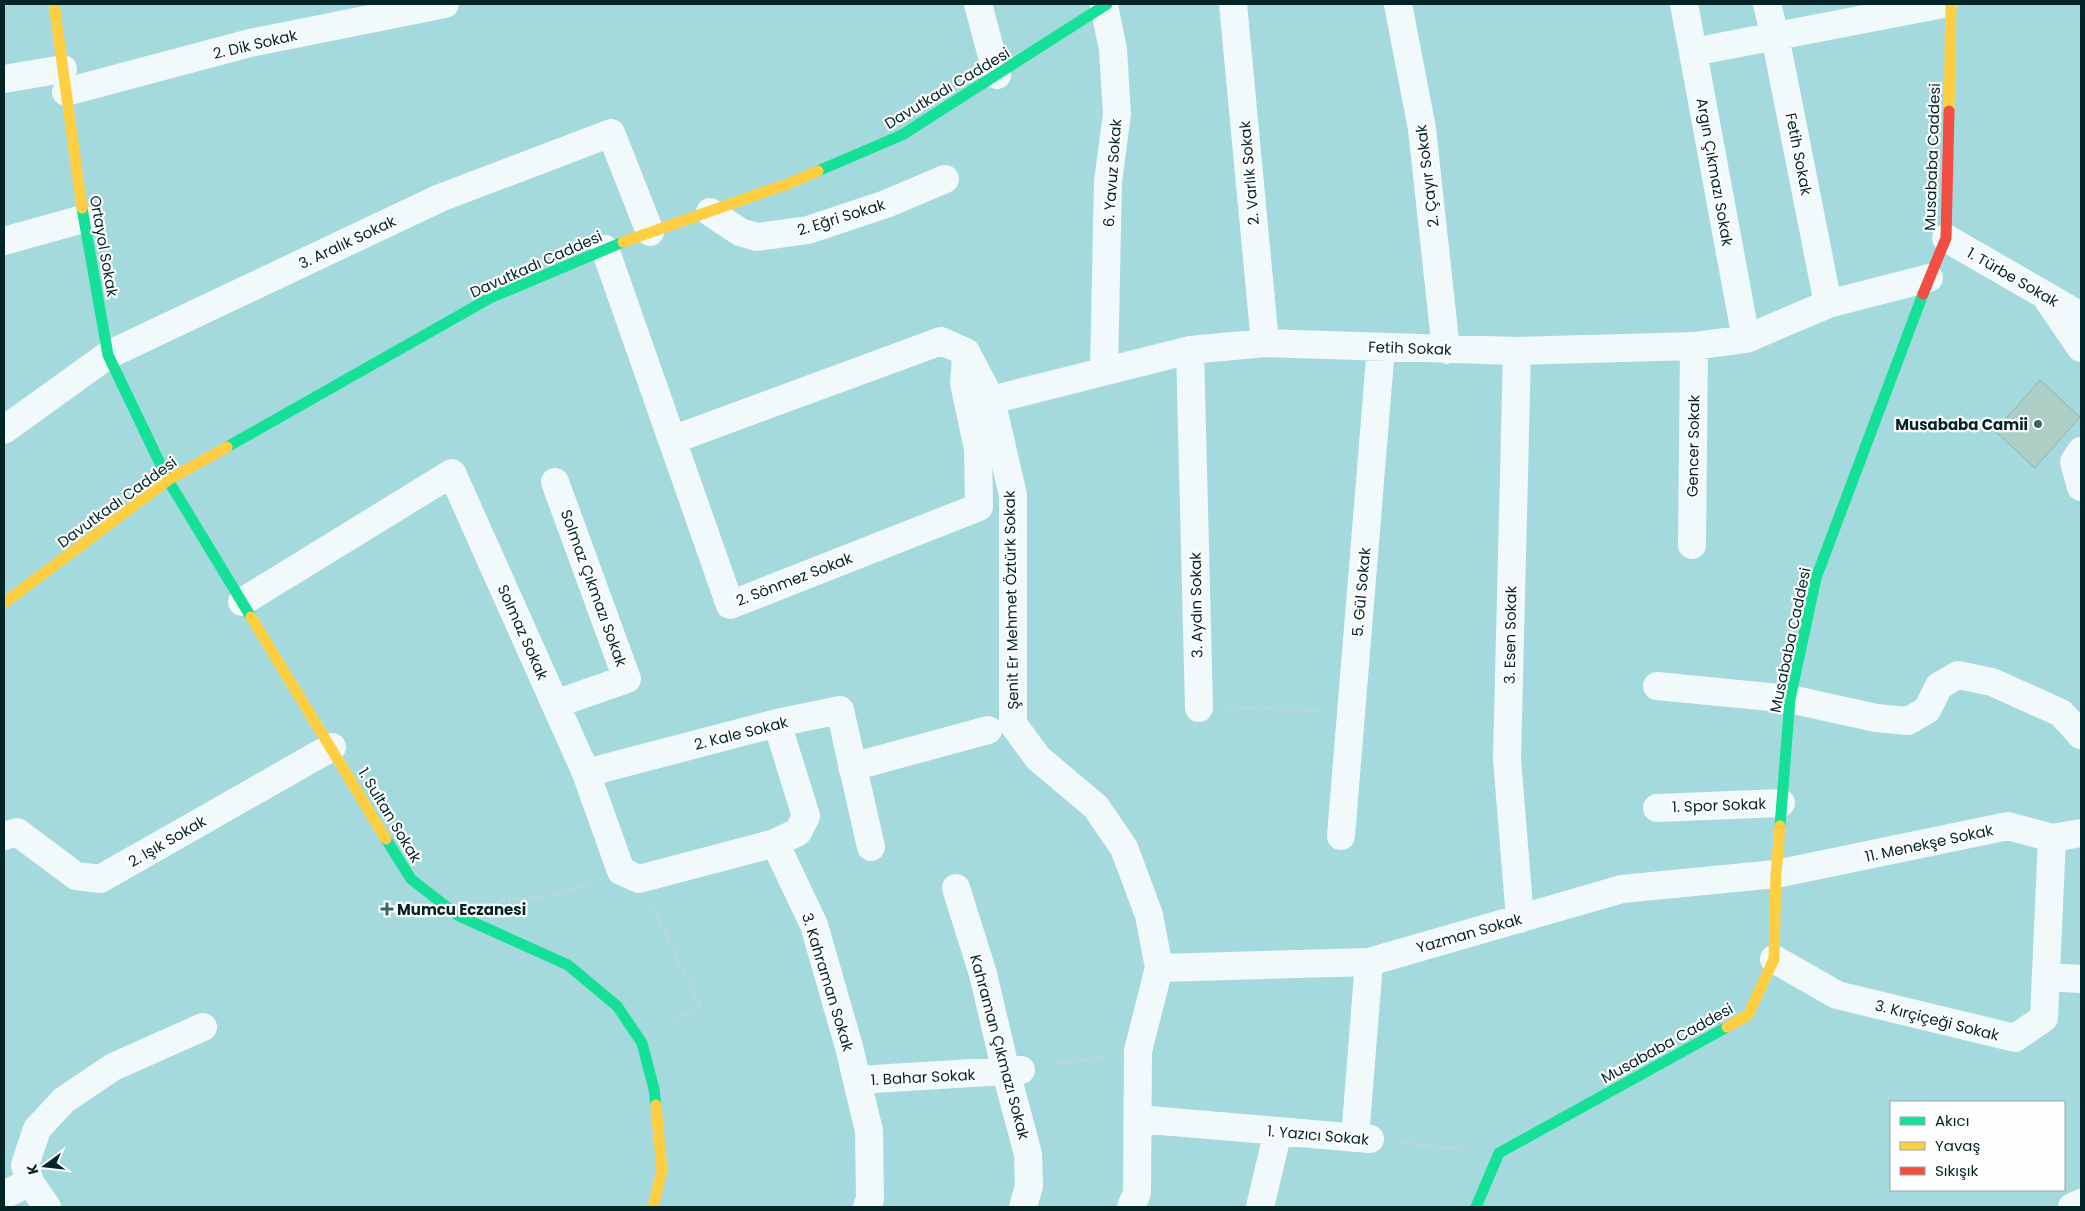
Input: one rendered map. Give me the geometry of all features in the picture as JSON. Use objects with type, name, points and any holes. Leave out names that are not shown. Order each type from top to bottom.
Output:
[{"type":"main road","name":"Ortayol Sokak","points":[[54,4],[83,220],[108,355],[168,480]]},
{"type":"main road","name":"Musababa Caddesi","points":[[1499,1153],[1748,1015],[1774,959],[1776,874],[1790,699],[1816,578],[1928,278],[1946,238],[1951,4]]},
{"type":"main road","name":"Davutkadı Caddesi","points":[[4,603],[168,480],[490,298],[605,249],[790,183],[902,135],[998,75],[1094,8]]},
{"type":"main road","name":"1. Sultan Sokak","points":[[168,480],[411,879],[458,915],[568,965],[617,1006],[642,1043],[654,1089],[662,1170],[653,1207]]},
{"type":"main road","points":[[1476,1207],[1499,1153]]},
{"type":"street","name":"2. Dik Sokak","points":[[4,78],[64,81],[446,4]]},
{"type":"street","points":[[978,4],[998,75]]},
{"type":"street","name":"2. Varlık Sokak","points":[[1233,4],[1265,343]]},
{"type":"street","name":"2. Çayır Sokak","points":[[1398,4],[1422,129],[1446,350]]},
{"type":"street","name":"Argın Çıkmazı Sokak","points":[[1684,4],[1746,339]]},
{"type":"street","name":"Fetih Sokak","points":[[1767,4],[1828,304]]},
{"type":"street","points":[[1693,52],[1943,4]]},
{"type":"street","name":"6. Yavuz Sokak","points":[[1094,8],[1113,49],[1117,114],[1108,181],[1104,371]]},
{"type":"street","name":"3. Aralık Sokak","points":[[4,430],[108,355],[440,198],[611,133],[650,232]]},
{"type":"street","name":"2. Eğri Sokak","points":[[710,212],[740,232],[757,237],[766,236],[808,230],[886,204],[945,179]]},
{"type":"street","points":[[4,241],[83,220]]},
{"type":"street","name":"1. Türbe Sokak","points":[[1946,238],[2081,316]]},
{"type":"street","name":"2. Sönmez Sokak","points":[[605,249],[730,605],[979,507],[978,450],[964,383],[966,352]]},
{"type":"street","name":"Fetih Sokak","points":[[991,400],[1190,350],[1265,343],[1517,351],[1694,346],[1746,339],[1828,304],[1928,278]]},
{"type":"street","points":[[2045,295],[2081,348]]},
{"type":"street","points":[[672,440],[941,341],[966,352]]},
{"type":"street","name":"Gencer Sokak","points":[[1692,545],[1694,346]]},
{"type":"street","name":"5. Gül Sokak","points":[[1340,836],[1381,347]]},
{"type":"street","name":"3. Aydın Sokak","points":[[1190,350],[1199,708]]},
{"type":"street","name":"3. Esen Sokak","points":[[1517,351],[1507,759],[1520,919]]},
{"type":"street","name":"Şenit Er Mehmet Öztürk Sokak","points":[[966,352],[991,400],[1013,495],[1013,724],[1038,758],[1096,807],[1124,848],[1150,915],[1159,968],[1138,1051],[1136,1193],[1132,1207]]},
{"type":"street","points":[[2081,452],[2074,462],[2081,486]]},
{"type":"street","name":"Solmaz Sokak","points":[[242,602],[452,474],[630,875]]},
{"type":"street","name":"Solmaz Çıkmazı Sokak","points":[[555,482],[627,679],[555,704]]},
{"type":"street","points":[[1656,686],[1790,699],[1876,718],[1908,721],[1927,710],[1939,686],[1958,675],[1992,682],[2061,713],[2081,735]]},
{"type":"street","name":"2. Kale Sokak","points":[[586,773],[777,724],[840,710],[871,847]]},
{"type":"street","points":[[630,875],[775,843],[798,832],[806,816],[777,724]]},
{"type":"street","points":[[852,767],[988,730]]},
{"type":"street","name":"2. Işık Sokak","points":[[4,836],[17,832],[76,876],[100,879],[332,747]]},
{"type":"street","name":"1. Spor Sokak","points":[[1657,808],[1781,803]]},
{"type":"street","name":"11. Menekşe Sokak","points":[[1776,874],[2008,826],[2052,838],[2081,833]]},
{"type":"street","name":"3. Kırçiçeği Sokak","points":[[1774,959],[1836,995],[2015,1038],[2044,1018],[2052,838]]},
{"type":"street","name":"3. Kahraman Sokak","points":[[775,843],[814,925],[857,1080],[869,1131],[870,1199],[867,1207]]},
{"type":"street","name":"Yazman Sokak","points":[[1159,968],[1369,962],[1622,890],[1776,874]]},
{"type":"street","name":"Kahraman Çıkmazı Sokak","points":[[956,888],[1013,1071],[1028,1154],[1029,1186],[1023,1207]]},
{"type":"street","points":[[1362,1138],[1369,962]]},
{"type":"street","points":[[2046,977],[2081,979]]},
{"type":"street","points":[[47,1207],[30,1182],[24,1165],[38,1128],[64,1100],[114,1067],[203,1028]]},
{"type":"street","name":"1. Bahar Sokak","points":[[857,1080],[1013,1071]]},
{"type":"street","name":"1. Yazıcı Sokak","points":[[1138,1119],[1362,1138]]},
{"type":"street","points":[[1260,1207],[1278,1131]]},
{"type":"street","points":[[4,1195],[30,1182]]},
{"type":"street","points":[[2072,1207],[2081,1202]]},
{"type":"path","points":[[1199,708],[1351,711]]},
{"type":"path","points":[[500,900],[525,899],[567,893],[630,875],[700,1005],[642,1043]]},
{"type":"path","points":[[1013,1071],[1138,1051]]},
{"type":"path","name":"1. Yazıcı Sokak","points":[[1362,1138],[1499,1153]]},
{"type":"building","name":"Musababa Camii","points":[[2040,380],[2080,417],[2035,468],[1995,431]]},
{"type":"traffic: fast","points":[[818,171],[902,135],[1107,4]]},
{"type":"traffic: fast","points":[[82,208],[108,355],[168,480],[251,617]]},
{"type":"traffic: fast","points":[[227,447],[490,298],[623,242]]},
{"type":"traffic: fast","points":[[1780,826],[1790,699],[1816,578],[1923,294]]},
{"type":"traffic: fast","points":[[386,839],[411,879],[457,915],[568,965],[617,1006],[642,1043],[654,1089],[656,1105]]},
{"type":"traffic: fast","points":[[1476,1207],[1499,1153],[1727,1027]]},
{"type":"traffic: slow","points":[[54,4],[82,208]]},
{"type":"traffic: slow","points":[[1949,111],[1951,4]]},
{"type":"traffic: slow","points":[[623,242],[790,183],[818,171]]},
{"type":"traffic: slow","points":[[4,603],[168,480],[227,447]]},
{"type":"traffic: slow","points":[[251,617],[386,839]]},
{"type":"traffic: slow","points":[[1727,1027],[1748,1015],[1774,959],[1776,874],[1780,826]]},
{"type":"traffic: slow","points":[[653,1207],[662,1170],[656,1105]]},
{"type":"traffic: jam","points":[[1923,294],[1946,238],[1949,111]]},
{"type":"place","name":"Musababa Camii","points":[[2038,424]]},
{"type":"place","name":"Mumcu Eczanesi","points":[[387,909]]}]
